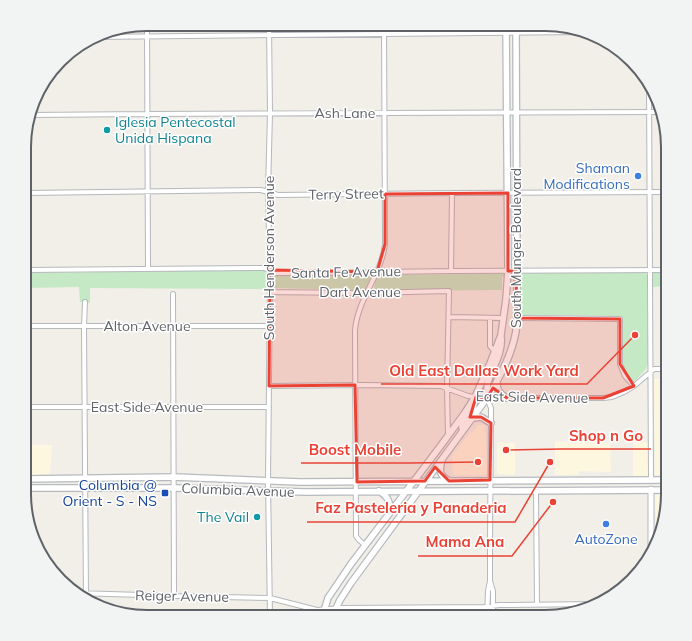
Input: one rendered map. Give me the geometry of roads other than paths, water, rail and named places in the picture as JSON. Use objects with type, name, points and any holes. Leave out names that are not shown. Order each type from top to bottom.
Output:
[{"type":"main road","name":"South Munger Boulevard","points":[[324,609],[328,598],[365,545],[464,414],[475,397],[501,335],[508,270],[506,32]]},
{"type":"main road","name":"South Munger Boulevard","points":[[336,608],[351,583],[487,398],[507,363],[513,344],[517,318],[516,32]]},
{"type":"main road","points":[[487,398],[488,382],[498,359],[502,343],[501,335]]},
{"type":"main road","points":[[498,381],[498,391],[507,398]]},
{"type":"main road","points":[[462,432],[462,425],[473,408],[475,397]]},
{"type":"main road","points":[[473,418],[481,417],[491,423]]},
{"type":"main road","points":[[442,458],[440,465],[441,474],[449,482]]},
{"type":"main road","name":"Columbia Avenue","points":[[31,479],[174,477],[268,481],[357,482],[661,480]]},
{"type":"main road","points":[[584,480],[584,490]]},
{"type":"main road","points":[[651,489],[652,480]]},
{"type":"main road","name":"Columbia Avenue","points":[[31,488],[175,488],[269,491],[661,490]]},
{"type":"main road","points":[[379,490],[389,500],[389,514]]},
{"type":"street","points":[[147,31],[149,191],[148,268]]},
{"type":"street","name":"South Henderson Avenue","points":[[269,31],[270,113],[268,191],[270,292],[268,481],[270,610]]},
{"type":"street","points":[[111,37],[560,32]]},
{"type":"street","points":[[365,545],[356,536],[356,320],[359,310],[377,272],[384,253],[385,244],[384,33]]},
{"type":"street","points":[[649,96],[652,480]]},
{"type":"street","name":"Ash Lane","points":[[36,115],[655,112]]},
{"type":"street","name":"Terry Street","points":[[31,193],[261,190],[278,195],[661,192]]},
{"type":"street","points":[[451,271],[452,193]]},
{"type":"street","name":"Santa Fe Avenue","points":[[31,270],[264,268],[275,273],[282,273],[661,270]]},
{"type":"street","name":"Dart Avenue","points":[[270,292],[359,294],[449,291],[449,317]]},
{"type":"street","points":[[173,294],[175,488],[174,596]]},
{"type":"street","points":[[85,302],[86,592]]},
{"type":"street","points":[[448,435],[447,388],[449,317],[504,318]]},
{"type":"street","points":[[490,318],[490,346],[494,352]]},
{"type":"street","points":[[517,318],[620,319],[621,369],[624,376],[634,386]]},
{"type":"street","name":"Alton Avenue","points":[[31,326],[269,326]]},
{"type":"street","name":"East Side Avenue","points":[[269,386],[441,386],[468,396],[487,398],[603,398],[618,395],[634,386],[654,370],[661,370]]},
{"type":"street","points":[[487,398],[491,408],[490,581],[487,607]]},
{"type":"street","name":"East Side Avenue","points":[[31,407],[269,407]]},
{"type":"street","points":[[651,489],[651,540]]},
{"type":"street","points":[[536,490],[537,604]]},
{"type":"street","points":[[490,581],[493,591],[493,610]]},
{"type":"street","name":"Reiger Avenue","points":[[87,593],[270,598],[317,610],[336,608],[487,607],[537,604],[581,604]]},
{"type":"place","name":"Iglesia Pentecostal Unida Hispana","points":[[107,130]]},
{"type":"place","name":"Shaman Modifications","points":[[638,176]]},
{"type":"place","name":"Old East Dallas Work Yard","points":[[635,335]]},
{"type":"place","name":"Shop n Go","points":[[506,450]]},
{"type":"place","name":"Boost Mobile","points":[[478,462]]},
{"type":"place","name":"Faz Pasteleria y Panaderia","points":[[550,462]]},
{"type":"place","name":"Columbia @ Orient - S - NS","points":[[165,493]]},
{"type":"place","name":"Mama Ana","points":[[553,502]]},
{"type":"place","name":"The Vail","points":[[257,517]]},
{"type":"place","name":"AutoZone","points":[[606,524]]}]
